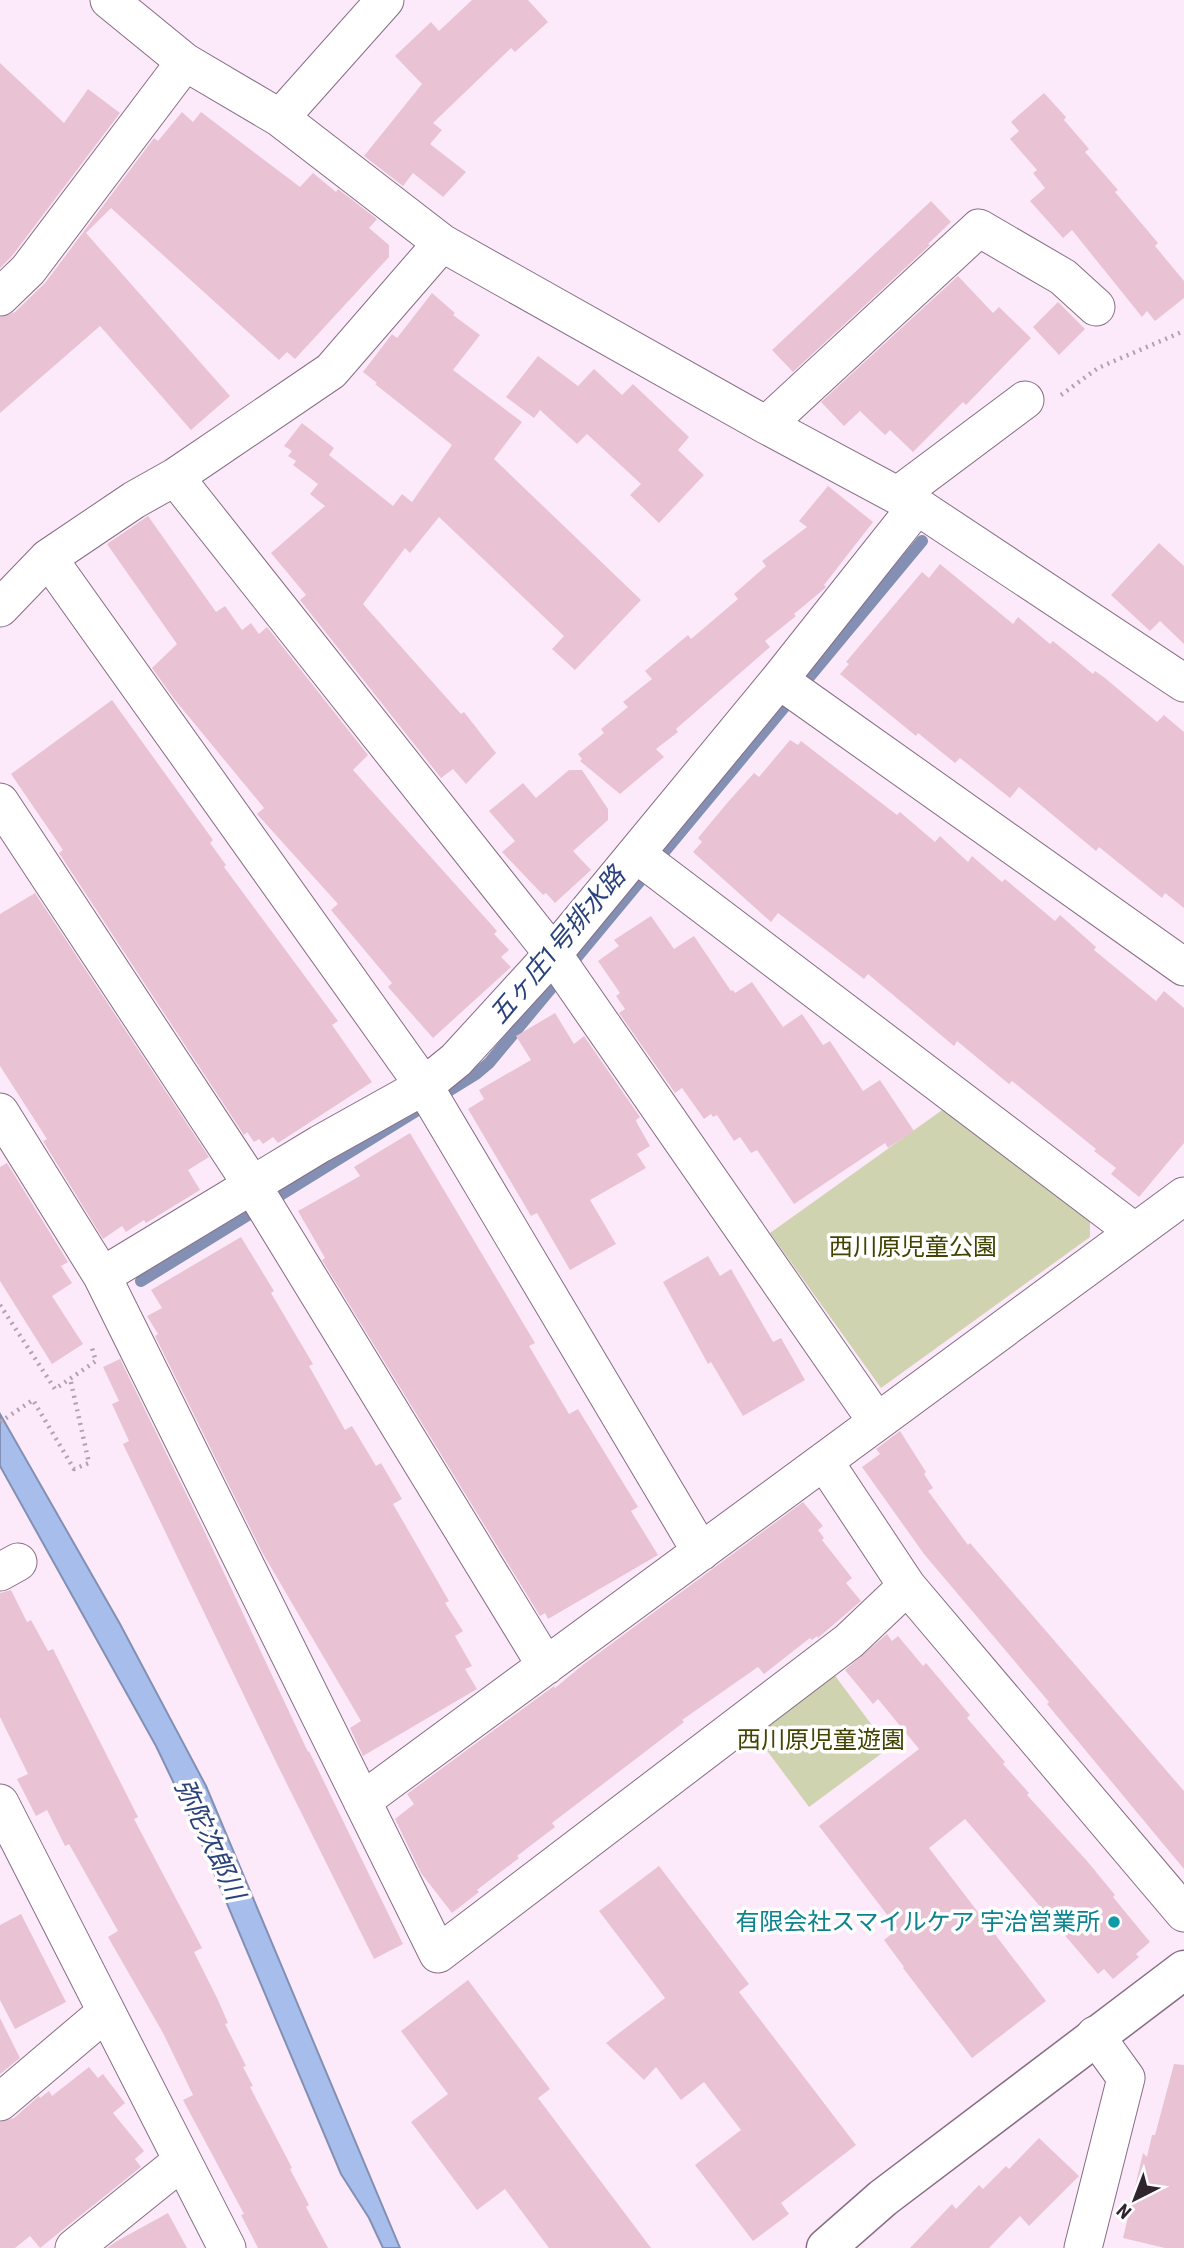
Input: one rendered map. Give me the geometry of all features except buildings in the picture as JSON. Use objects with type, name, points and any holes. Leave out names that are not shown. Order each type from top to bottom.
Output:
[{"type":"street","points":[[109,0],[185,62],[280,118],[442,243],[766,425],[908,501],[1184,683]]},
{"type":"street","points":[[280,118],[385,0]]},
{"type":"street","points":[[0,297],[28,270],[185,62]]},
{"type":"street","points":[[766,425],[979,228],[1063,277],[1096,307]]},
{"type":"street","points":[[0,608],[48,558],[134,500],[176,477],[331,371],[442,243]]},
{"type":"street","points":[[108,1288],[261,1200],[320,1144],[431,1099],[456,1060],[561,967],[792,689],[908,501],[1025,400]]},
{"type":"street","points":[[176,477],[561,967],[877,1422]]},
{"type":"street","points":[[48,558],[431,1099],[701,1552]]},
{"type":"street","points":[[792,689],[1184,967]]},
{"type":"street","points":[[0,802],[261,1200],[546,1666]]},
{"type":"street","points":[[647,863],[1135,1232]]},
{"type":"street","points":[[0,1112],[108,1288],[438,1954],[849,1640],[907,1587]]},
{"type":"street","points":[[362,1801],[1184,1196]]},
{"type":"street","points":[[824,1461],[907,1587],[1184,1913]]},
{"type":"street","points":[[0,1803],[227,2248]]},
{"type":"street","points":[[826,2248],[883,2197],[1184,1970]]},
{"type":"street","points":[[0,2102],[106,2012]]},
{"type":"street","points":[[1083,2248],[1126,2078],[1095,2035]]},
{"type":"street","points":[[74,2248],[182,2161]]},
{"type":"path","points":[[1025,400],[1037,412],[1098,368],[1184,331]]},
{"type":"path","points":[[0,1305],[55,1389],[96,1361],[86,1322],[108,1288]]},
{"type":"path","points":[[3,1420],[33,1400],[74,1469],[89,1463],[70,1378]]},
{"type":"green space","name":"西川原児童公園","points":[[945,1108],[1090,1217],[1090,1237],[881,1388],[770,1233]]},
{"type":"green space","name":"西川原児童遊園","points":[[833,1673],[889,1748],[809,1807],[753,1732]]},
{"type":"water","name":"弥陀次郎川","points":[[0,1414],[120,1624],[206,1786],[400,2248],[383,2248],[369,2218],[341,2174],[193,1823],[156,1746],[0,1466]]},
{"type":"waterway","name":"五ヶ庄1号排水路","points":[[141,1281],[476,1074],[489,1063],[922,541]]},
{"type":"place","name":"有限会社スマイルケア 宇治営業所","points":[[1114,1922]]}]
